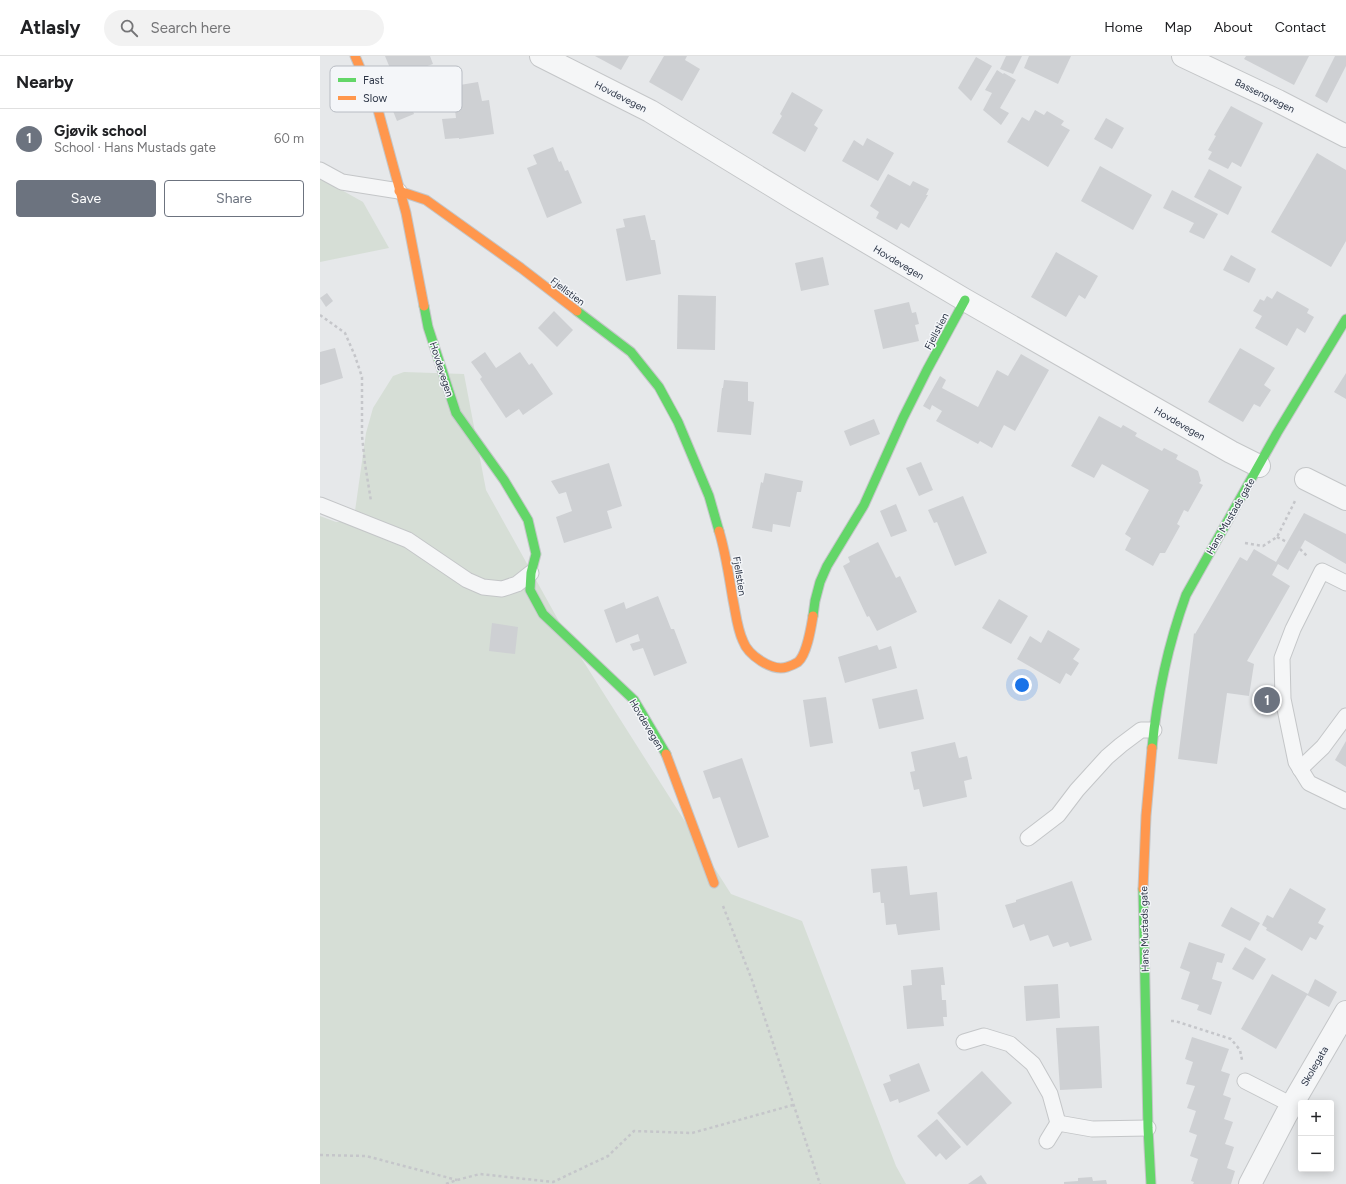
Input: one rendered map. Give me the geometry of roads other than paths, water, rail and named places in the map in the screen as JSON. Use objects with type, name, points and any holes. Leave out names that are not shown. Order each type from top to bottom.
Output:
[{"type":"street","name":"Hovdevegen","points":[[355,56],[359,66]]},
{"type":"street","name":"Hovdevegen","points":[[541,56],[650,111],[965,300],[1224,448],[1259,466]]},
{"type":"street","name":"Bassengvegen","points":[[1183,56],[1278,101],[1346,136]]},
{"type":"street","name":"Hovdevegen","points":[[379,112],[406,213],[428,327],[456,413],[504,480],[528,520],[536,554],[531,574],[530,590],[543,614],[634,700],[650,725],[667,756],[714,883]]},
{"type":"street","name":"Fjellstien","points":[[399,191],[426,200],[521,268],[631,352],[659,387],[678,422],[709,496],[724,550],[737,622],[743,643],[754,657],[770,666],[785,668],[798,662],[805,650],[811,630],[815,600],[820,582],[827,566],[864,505],[877,479],[903,418],[965,300]]},
{"type":"street","name":"Hans Mustads gate","points":[[1151,1184],[1148,1128],[1143,900],[1146,816],[1154,730],[1165,664],[1176,623],[1186,595],[1277,434],[1346,319]]},
{"type":"street","points":[[1306,479],[1346,499]]},
{"type":"street","name":"Skolegata","points":[[1250,1184],[1292,1106],[1346,1012]]},
{"type":"lane","points":[[320,170],[342,182],[399,191]]},
{"type":"lane","points":[[320,505],[408,540],[467,580],[483,588],[502,589],[517,584],[531,574]]},
{"type":"lane","points":[[1346,583],[1322,571],[1293,629],[1282,658],[1283,699],[1296,762],[1309,784],[1346,802]]},
{"type":"lane","points":[[1300,769],[1323,747],[1346,716]]},
{"type":"lane","points":[[1028,838],[1058,815],[1077,790],[1107,757],[1121,745],[1141,730],[1154,730]]},
{"type":"lane","points":[[964,1042],[984,1036],[1010,1044],[1033,1064],[1050,1094],[1058,1123],[1047,1141]]},
{"type":"lane","points":[[1245,1081],[1292,1106]]},
{"type":"lane","points":[[1058,1123],[1092,1129],[1148,1128]]},
{"type":"place","name":"Gjøvik school","points":[[1267,700]]}]
